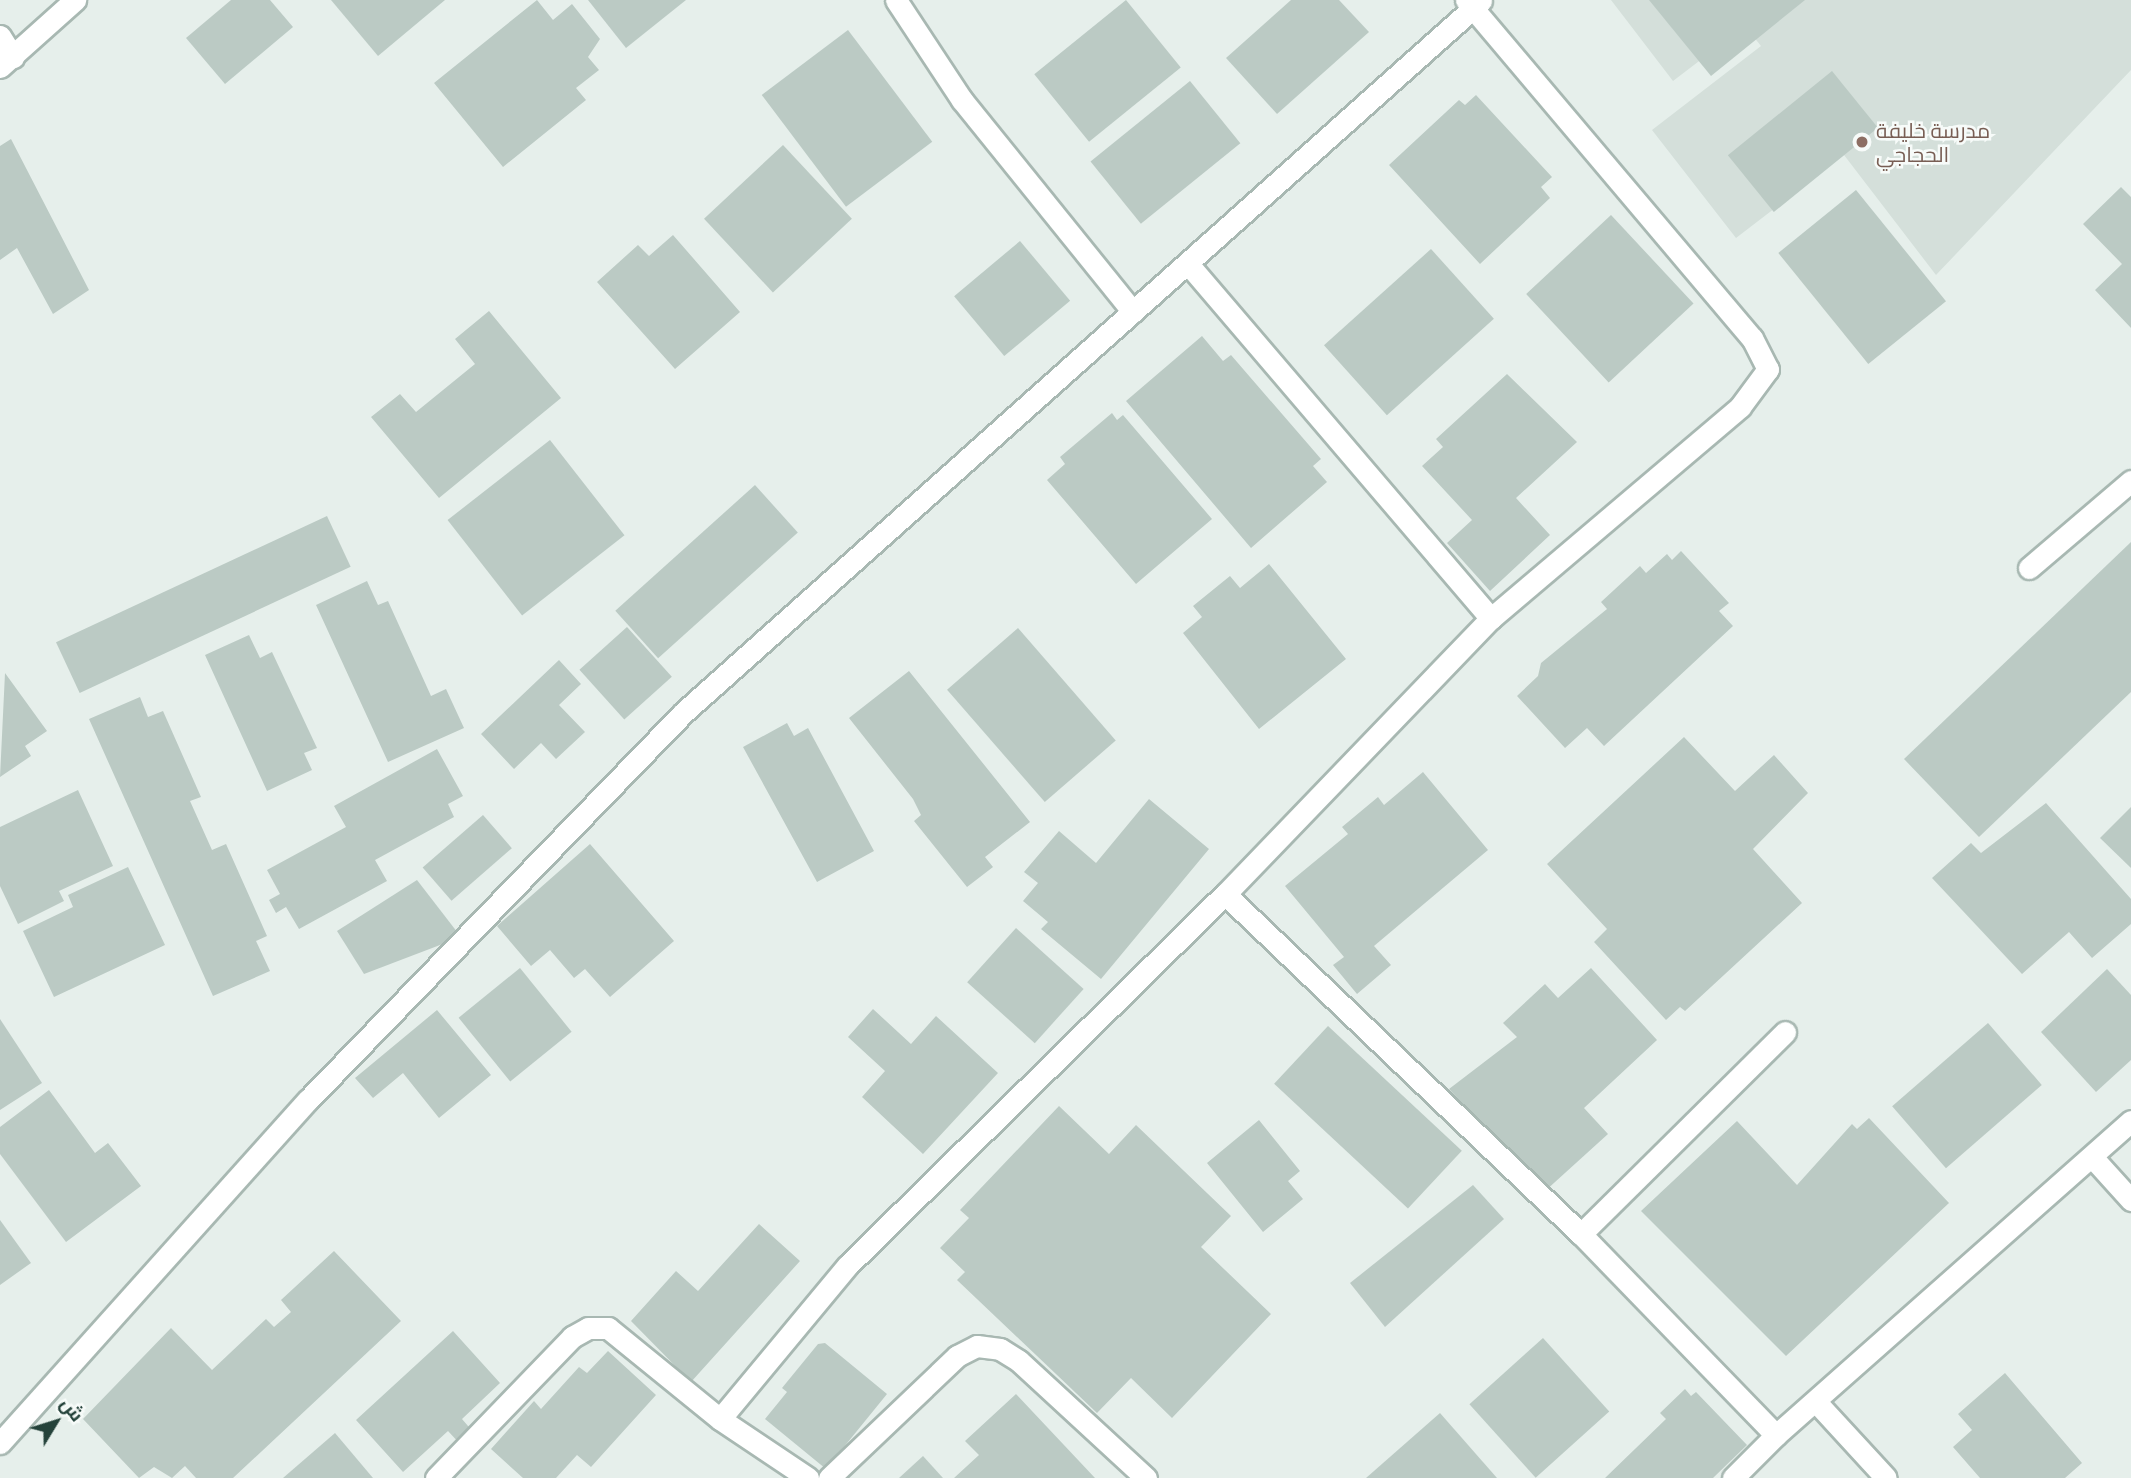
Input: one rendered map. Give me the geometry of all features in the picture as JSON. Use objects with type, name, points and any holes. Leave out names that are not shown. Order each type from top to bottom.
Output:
[{"type":"street","points":[[0,36],[6,62],[75,0]]},
{"type":"street","points":[[896,0],[962,100],[1133,312]]},
{"type":"street","points":[[0,1443],[318,1090],[684,712],[1189,265],[1473,3],[1752,338],[1768,369],[1740,407],[1491,618],[1225,894],[848,1265],[720,1419]]},
{"type":"street","points":[[1189,265],[1491,618]]},
{"type":"street","points":[[2029,568],[2131,481]]},
{"type":"street","points":[[1225,894],[1581,1234],[1776,1435]]},
{"type":"street","points":[[1581,1234],[1785,1032]]},
{"type":"street","points":[[1733,1478],[1776,1435],[1818,1404],[2131,1121]]},
{"type":"street","points":[[2093,1158],[2131,1200]]},
{"type":"street","points":[[436,1478],[572,1337],[588,1328],[608,1328],[720,1419],[808,1478]]},
{"type":"street","points":[[828,1478],[957,1356],[977,1346],[1000,1349],[1019,1362],[1146,1478]]},
{"type":"street","points":[[1818,1404],[1886,1478]]},
{"type":"shaded area","name":"مدرسة خليفة الحجاجي","points":[[1611,0],[2131,0],[2131,70],[1936,275],[1844,155],[1736,238],[1652,130],[1761,46],[1745,26],[1673,81]]},
{"type":"building","points":[[231,0],[270,0],[293,27],[225,84],[186,38]]},
{"type":"building","points":[[331,0],[445,0],[378,56]]},
{"type":"building","points":[[537,0],[553,20],[572,4],[600,39],[588,57],[599,70],[576,88],[586,100],[503,167],[434,83]]},
{"type":"building","points":[[588,0],[686,0],[626,48]]},
{"type":"building","points":[[1126,0],[1181,68],[1089,142],[1034,74]]},
{"type":"building","points":[[1291,0],[1339,0],[1369,32],[1277,114],[1226,58]]},
{"type":"building","points":[[1649,0],[1805,0],[1711,76]]},
{"type":"building","points":[[848,30],[932,142],[846,207],[762,95]]},
{"type":"building","points":[[1832,71],[1878,128],[1774,212],[1728,155]]},
{"type":"building","points":[[1190,81],[1240,143],[1141,224],[1091,162]]},
{"type":"building","points":[[1476,95],[1552,177],[1541,187],[1550,198],[1480,264],[1389,165],[1459,100],[1465,105]]},
{"type":"building","points":[[11,139],[89,290],[53,314],[17,248],[0,260],[0,146]]},
{"type":"building","points":[[783,145],[852,219],[773,293],[704,219]]},
{"type":"building","points":[[2121,187],[2131,197],[2131,328],[2095,290],[2122,264],[2083,224]]},
{"type":"building","points":[[1856,190],[1946,301],[1868,364],[1778,253]]},
{"type":"building","points":[[1611,215],[1694,303],[1609,383],[1526,294]]},
{"type":"building","points":[[673,235],[740,312],[675,369],[597,282],[638,245],[649,256]]},
{"type":"building","points":[[1020,241],[1070,301],[1004,356],[954,296]]},
{"type":"building","points":[[1431,249],[1494,319],[1387,415],[1324,345]]},
{"type":"building","points":[[489,311],[561,398],[439,498],[371,417],[400,394],[416,412],[475,364],[455,339]]},
{"type":"building","points":[[1202,336],[1223,361],[1231,355],[1321,459],[1313,466],[1327,482],[1251,548],[1126,401]]},
{"type":"building","points":[[1507,374],[1577,442],[1516,498],[1550,535],[1490,591],[1447,543],[1472,520],[1422,466],[1443,447],[1436,439]]},
{"type":"building","points":[[1112,413],[1117,420],[1123,415],[1212,519],[1136,584],[1047,480],[1065,464],[1060,457]]},
{"type":"building","points":[[550,440],[624,535],[522,615],[448,520]]},
{"type":"building","points":[[755,485],[798,533],[658,658],[615,611]]},
{"type":"building","points":[[327,516],[351,567],[80,693],[56,642]]},
{"type":"building","points":[[2131,542],[2131,692],[1979,837],[1904,759]]},
{"type":"building","points":[[1681,551],[1729,603],[1719,611],[1733,626],[1604,746],[1587,728],[1565,748],[1517,696],[1538,676],[1541,663],[1607,609],[1601,602],[1640,566],[1646,573],[1667,554],[1672,560]]},
{"type":"building","points":[[1269,564],[1346,659],[1259,729],[1183,633],[1202,617],[1193,606],[1230,576],[1240,588]]},
{"type":"building","points":[[367,581],[378,605],[388,601],[431,696],[446,689],[464,728],[388,762],[316,605]]},
{"type":"building","points":[[627,627],[672,677],[624,720],[579,670]]},
{"type":"building","points":[[1018,628],[1116,740],[1045,802],[947,690]]},
{"type":"building","points":[[249,635],[260,658],[272,652],[317,748],[304,753],[312,770],[267,791],[205,655]]},
{"type":"building","points":[[559,660],[581,684],[559,705],[585,732],[556,759],[541,743],[514,769],[481,734]]},
{"type":"building","points":[[909,671],[1030,822],[985,857],[993,867],[967,887],[914,821],[921,815],[913,799],[849,718]]},
{"type":"building","points":[[5,673],[47,731],[25,746],[31,756],[0,777]]},
{"type":"building","points":[[140,697],[148,717],[163,711],[201,797],[190,801],[212,850],[226,844],[267,936],[256,941],[270,971],[213,996],[89,719]]},
{"type":"building","points":[[787,723],[794,736],[808,728],[874,851],[817,882],[743,747]]},
{"type":"building","points":[[1684,737],[1735,791],[1774,755],[1808,793],[1753,849],[1802,903],[1685,1011],[1680,1007],[1666,1020],[1594,942],[1607,929],[1547,864]]},
{"type":"building","points":[[437,749],[463,796],[448,804],[454,817],[375,860],[387,881],[299,929],[286,907],[276,913],[269,900],[280,894],[267,870],[346,827],[334,806]]},
{"type":"building","points":[[1423,772],[1488,850],[1374,946],[1391,965],[1357,994],[1333,965],[1344,957],[1285,886],[1348,834],[1342,827],[1378,797],[1384,805]]},
{"type":"building","points":[[78,790],[113,866],[59,891],[64,901],[18,924],[0,886],[0,827]]},
{"type":"building","points":[[1149,799],[1209,849],[1101,979],[1041,929],[1048,922],[1023,901],[1038,883],[1024,872],[1059,831],[1096,863]]},
{"type":"building","points":[[2046,803],[2131,899],[2131,924],[2092,958],[2069,932],[2022,974],[1932,878],[1971,843],[1981,853]]},
{"type":"building","points":[[2131,807],[2131,868],[2100,838]]},
{"type":"building","points":[[483,815],[512,848],[451,901],[423,867]]},
{"type":"building","points":[[590,844],[674,941],[610,997],[585,969],[574,978],[550,950],[531,966],[497,926]]},
{"type":"building","points":[[128,867],[165,945],[54,997],[23,931],[73,907],[68,895]]},
{"type":"building","points":[[417,880],[461,937],[364,974],[337,931]]},
{"type":"building","points":[[1016,928],[1084,989],[1035,1043],[967,982]]},
{"type":"building","points":[[520,968],[572,1032],[510,1081],[459,1018]]},
{"type":"building","points":[[1591,968],[1657,1040],[1584,1108],[1608,1134],[1544,1192],[1449,1089],[1517,1037],[1503,1023],[1545,984],[1558,998]]},
{"type":"building","points":[[2107,969],[2131,995],[2131,1060],[2096,1092],[2041,1032]]},
{"type":"building","points":[[873,1009],[911,1044],[936,1016],[998,1073],[923,1154],[862,1097],[885,1071],[848,1037]]},
{"type":"building","points":[[437,1010],[491,1075],[439,1118],[403,1073],[373,1098],[355,1078]]},
{"type":"building","points":[[0,1019],[42,1083],[0,1110]]},
{"type":"building","points":[[1988,1023],[2042,1085],[1946,1168],[1892,1106]]},
{"type":"building","points":[[1328,1026],[1462,1151],[1408,1209],[1274,1084]]},
{"type":"building","points":[[49,1090],[95,1153],[108,1143],[141,1186],[66,1242],[0,1154],[0,1127]]},
{"type":"building","points":[[1059,1106],[1109,1154],[1136,1125],[1231,1216],[1201,1247],[1271,1314],[1172,1418],[1131,1378],[1097,1413],[957,1280],[965,1272],[940,1248],[969,1218],[960,1210]]},
{"type":"building","points":[[1869,1118],[1949,1203],[1786,1356],[1641,1211],[1737,1121],[1797,1185],[1852,1124],[1857,1129]]},
{"type":"building","points":[[1259,1120],[1300,1171],[1288,1181],[1303,1199],[1263,1232],[1207,1163]]},
{"type":"building","points":[[1473,1185],[1504,1219],[1385,1327],[1350,1283]]},
{"type":"building","points":[[0,1220],[31,1263],[0,1285]]},
{"type":"building","points":[[759,1224],[800,1261],[691,1382],[631,1321],[676,1271],[698,1291]]},
{"type":"building","points":[[334,1251],[401,1321],[233,1478],[196,1478],[185,1466],[172,1478],[154,1467],[139,1478],[83,1419],[171,1328],[212,1370],[266,1319],[274,1327],[291,1312],[281,1300]]},
{"type":"building","points":[[453,1331],[500,1383],[462,1419],[474,1433],[461,1445],[448,1431],[403,1472],[356,1420]]},
{"type":"building","points":[[1543,1338],[1609,1412],[1536,1478],[1469,1404]]},
{"type":"building","points":[[825,1343],[887,1394],[826,1469],[765,1419],[787,1392],[782,1388],[818,1344]]},
{"type":"building","points":[[608,1351],[656,1395],[591,1467],[577,1455],[556,1478],[523,1478],[491,1449],[534,1401],[541,1409],[579,1367],[587,1373]]},
{"type":"building","points":[[2005,1373],[2082,1463],[2065,1478],[1980,1478],[1953,1447],[1972,1430],[1958,1414]]},
{"type":"building","points":[[1685,1389],[1691,1396],[1696,1392],[1747,1445],[1713,1478],[1605,1478],[1666,1419],[1660,1413]]},
{"type":"building","points":[[1016,1394],[1095,1478],[954,1478],[979,1455],[965,1441]]},
{"type":"building","points":[[1440,1413],[1497,1478],[1366,1478]]},
{"type":"building","points":[[335,1433],[373,1478],[283,1478]]},
{"type":"building","points":[[923,1456],[943,1478],[899,1478]]},
{"type":"place","name":"مدرسة خليفة الحجاجي","points":[[1862,142]]}]
